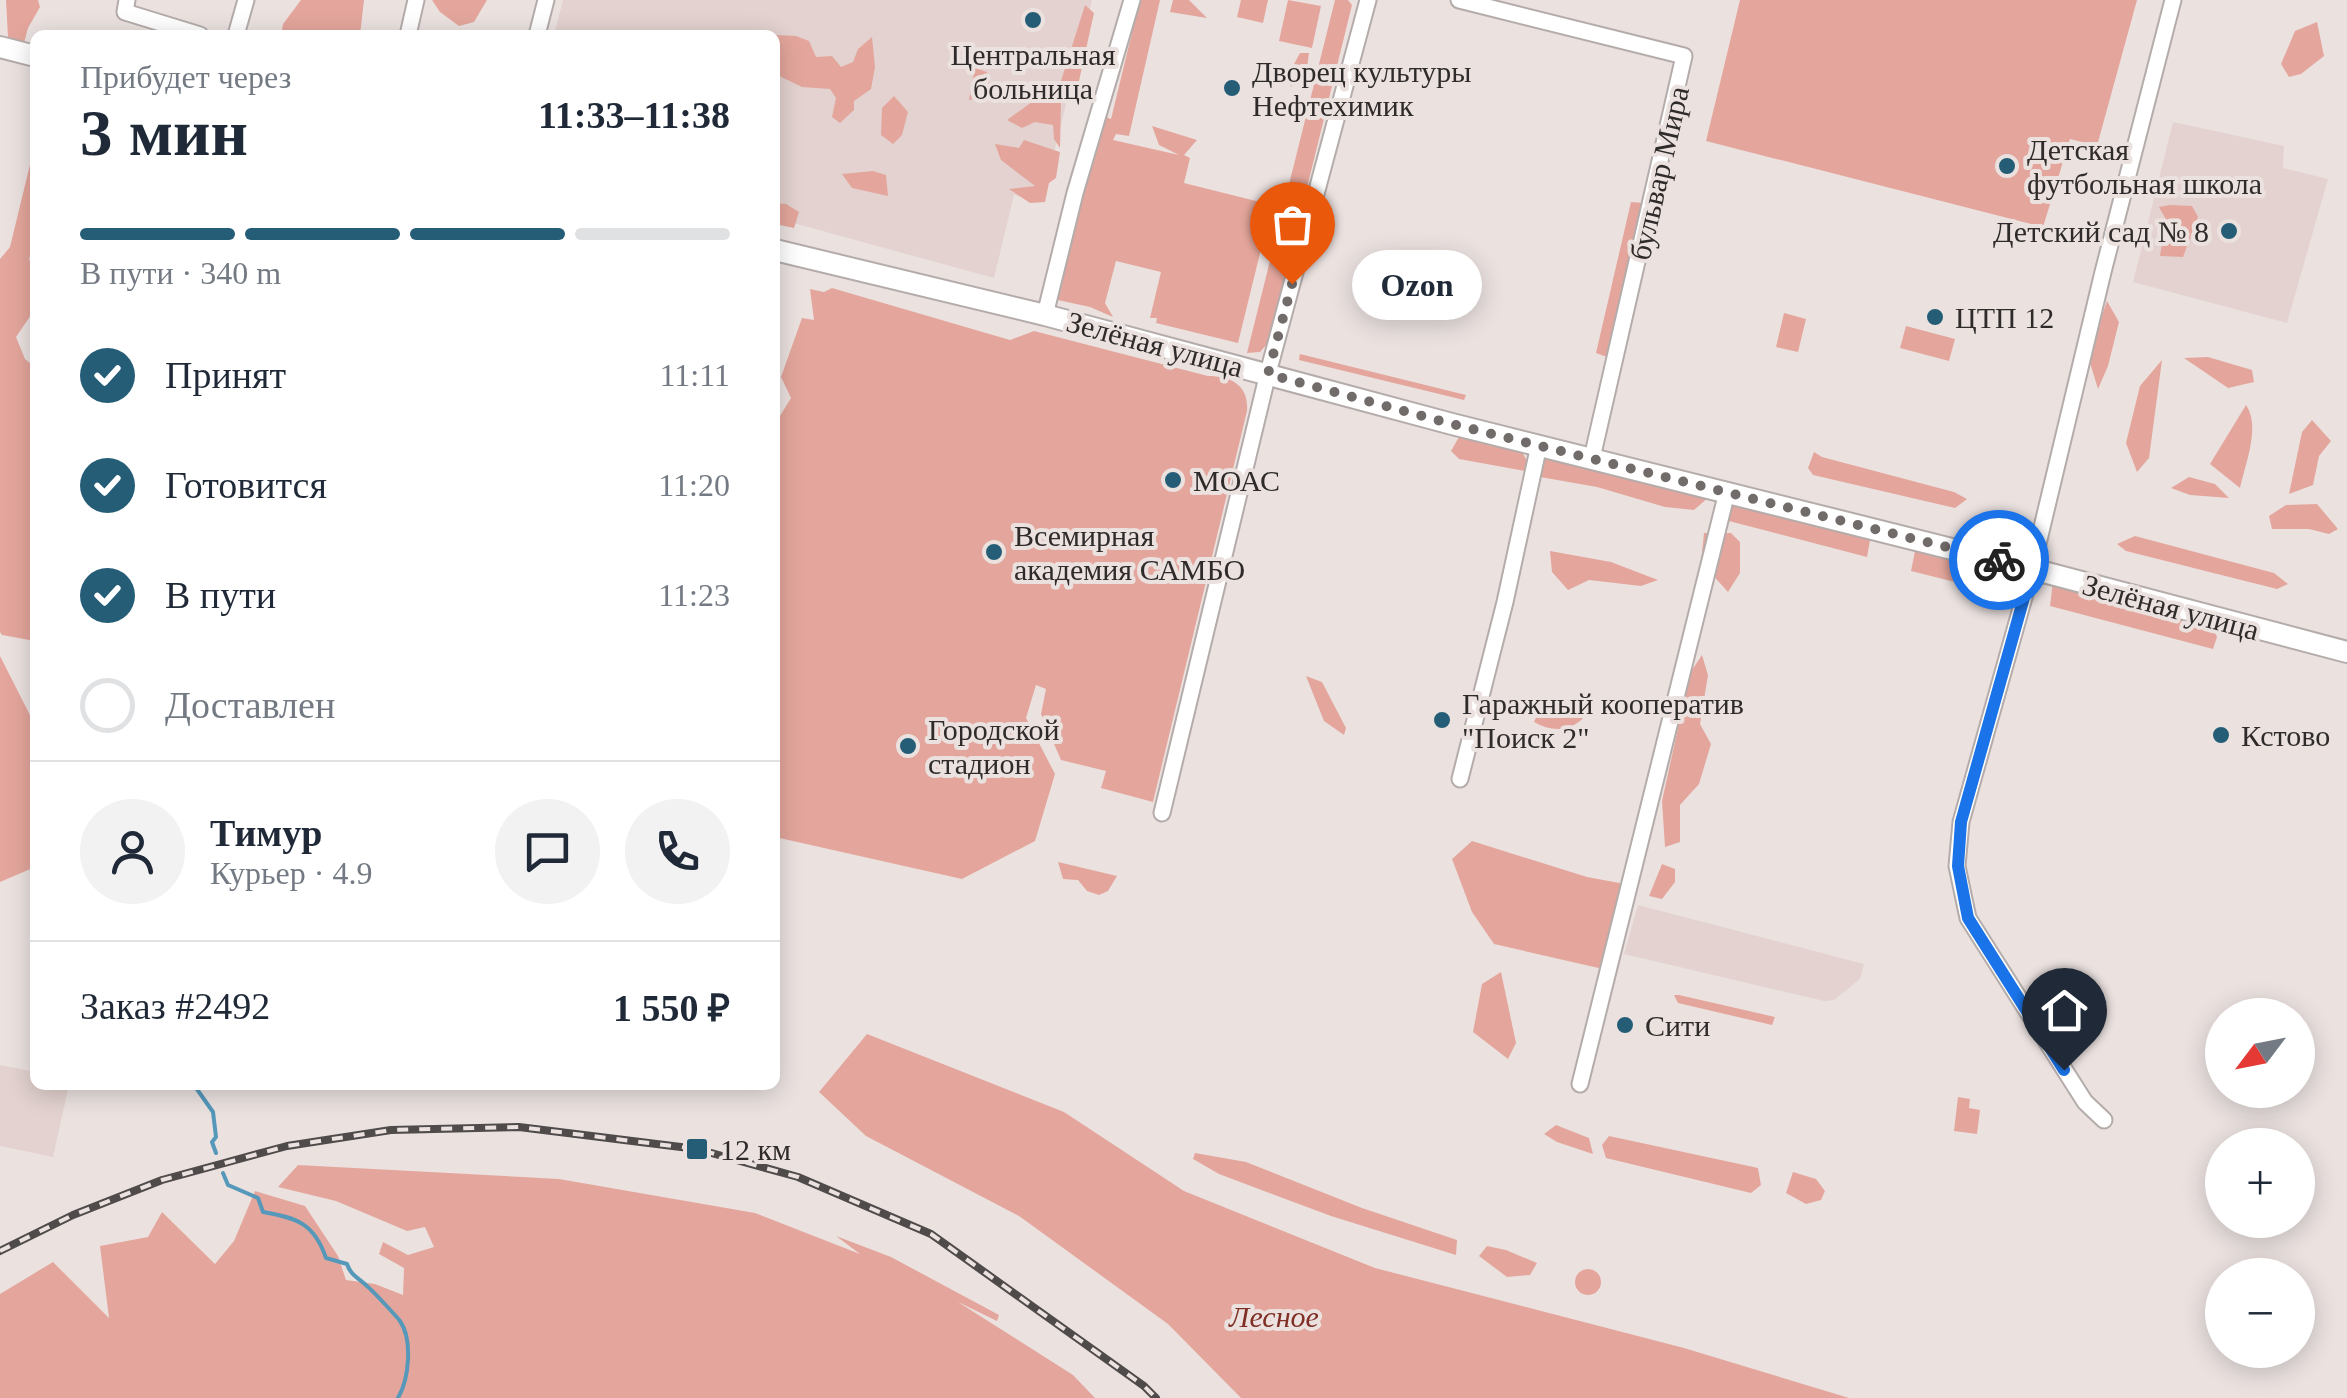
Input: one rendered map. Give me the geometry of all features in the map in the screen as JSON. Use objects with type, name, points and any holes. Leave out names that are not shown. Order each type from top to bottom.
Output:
[{"type":"main road","points":[[0,47],[30,55]]},
{"type":"main road","name":"Зелёная улица","points":[[780,251],[1045,315],[2347,652]]},
{"type":"street","points":[[127,0],[125,12],[184,30]]},
{"type":"street","points":[[237,30],[246,0]]},
{"type":"street","points":[[409,30],[416,0]]},
{"type":"street","points":[[538,30],[546,0]]},
{"type":"street","points":[[1045,315],[1075,193],[1132,0]]},
{"type":"street","points":[[1162,813],[1268,374],[1368,0]]},
{"type":"street","name":"бульвар Мира","points":[[1459,0],[1684,56],[1592,458]]},
{"type":"street","points":[[2104,1120],[2085,1102],[1968,918],[1958,866],[1961,822],[2032,569],[2103,272],[2174,0]]},
{"type":"street","points":[[1460,779],[1505,602],[1539,445]]},
{"type":"street","points":[[1580,1084],[1727,492]]},
{"type":"shaded area","points":[[563,0],[1092,0],[1042,201],[1014,195],[994,278],[780,219],[780,30],[555,30]]},
{"type":"shaded area","name":"Детский сад № 8","points":[[2173,122],[2284,146],[2283,168],[2328,179],[2287,323],[2133,282]]},
{"type":"shaded area","points":[[1638,905],[1864,964],[1860,979],[1834,1000],[1824,1001],[1624,954]]},
{"type":"shaded area","points":[[0,1065],[30,1071],[30,1090],[68,1090],[53,1157],[0,1146]]},
{"type":"green space","points":[[6,0],[38,0],[40,7],[24,43],[8,37]]},
{"type":"green space","points":[[301,0],[364,0],[361,30],[282,30]]},
{"type":"green space","points":[[432,0],[487,0],[474,22],[459,26],[440,12]]},
{"type":"green space","points":[[1140,0],[1160,0],[1129,136],[1116,134],[1113,140],[1179,155],[1159,145],[1152,126],[1197,140],[1184,155],[1190,158],[1184,183],[1264,203],[1268,190],[1275,192],[1238,343],[1156,323],[1157,318],[1150,318],[1161,272],[1116,261],[1105,303],[1113,317],[1053,299],[1103,116],[1111,119]]},
{"type":"green space","points":[[1173,0],[1189,0],[1207,18],[1170,12]]},
{"type":"green space","points":[[1241,0],[1268,0],[1263,23],[1237,17]]},
{"type":"green space","points":[[1288,0],[1321,6],[1312,48],[1279,41]]},
{"type":"green space","points":[[1335,0],[1348,0],[1352,5],[1269,342],[1260,352],[1247,353]]},
{"type":"green space","points":[[1740,0],[2137,0],[2097,146],[2070,139],[2043,227],[1706,141]]},
{"type":"green space","points":[[1085,5],[1094,13],[1077,90],[1061,102],[1060,148],[1054,139],[1053,125],[1035,122],[1022,128],[1007,120],[1061,81]]},
{"type":"green space","points":[[2317,22],[2324,56],[2301,74],[2289,77],[2281,64],[2295,31]]},
{"type":"green space","points":[[780,35],[809,41],[816,57],[832,56],[841,67],[853,62],[858,49],[872,37],[875,67],[871,89],[854,101],[854,110],[840,123],[832,117],[836,98],[830,89],[802,87],[780,76]]},
{"type":"green space","points":[[1300,53],[1309,53],[1306,76],[1291,87],[1288,75]]},
{"type":"green space","points":[[975,68],[987,72],[992,90],[984,97],[969,100]]},
{"type":"green space","points":[[894,96],[908,112],[902,135],[893,144],[881,135],[882,108]]},
{"type":"green space","points":[[1024,140],[1060,152],[1056,178],[1049,183],[1045,202],[1030,203],[1009,189],[1035,186],[1001,160],[995,144],[1019,148]]},
{"type":"green space","points":[[30,165],[30,316],[16,337],[30,363],[30,640],[0,632],[0,259],[10,247]]},
{"type":"green space","points":[[873,171],[886,175],[888,196],[852,188],[842,174]]},
{"type":"green space","points":[[1631,202],[1644,203],[1607,357],[1596,353]]},
{"type":"green space","points":[[780,203],[799,212],[794,228],[780,225]]},
{"type":"green space","points":[[2192,206],[2198,217],[2183,257],[2160,256],[2162,243],[2174,234],[2159,207]]},
{"type":"green space","points":[[1402,274],[1427,280],[1420,312],[1394,307]]},
{"type":"green space","name":"Всемирная академия САМБО","points":[[832,288],[1010,340],[1034,331],[1224,378],[1242,388],[1247,411],[1153,802],[1101,788],[1106,771],[1061,760],[1041,714],[1046,689],[1036,685],[1026,718],[1055,774],[1035,841],[962,879],[780,838],[780,416],[791,398],[781,377],[802,318],[814,320],[810,289],[824,292]]},
{"type":"green space","points":[[2107,301],[2119,322],[2098,389],[2088,356]]},
{"type":"green space","points":[[1784,313],[1806,319],[1798,352],[1776,347]]},
{"type":"green space","points":[[1906,326],[1955,339],[1949,361],[1900,348]]},
{"type":"green space","points":[[1300,354],[1466,395],[1464,400],[1299,360]]},
{"type":"green space","points":[[2208,357],[2252,370],[2254,382],[2228,388],[2184,358]]},
{"type":"green space","points":[[2162,360],[2149,458],[2137,472],[2126,443],[2140,386]]},
{"type":"green space","points":[[2246,405],[2252,435],[2240,488],[2210,464]]},
{"type":"green space","points":[[2312,420],[2331,441],[2319,456],[2313,485],[2289,494],[2302,432]]},
{"type":"green space","points":[[1459,437],[1522,452],[1527,461],[1525,471],[1459,459],[1451,451]]},
{"type":"green space","points":[[1814,452],[1967,499],[1955,508],[1813,475],[1808,468]]},
{"type":"green space","points":[[1544,459],[1610,470],[1710,496],[1694,510],[1665,507],[1597,487],[1540,477]]},
{"type":"green space","points":[[2189,477],[2215,484],[2229,498],[2190,495],[2171,488]]},
{"type":"green space","points":[[1731,502],[1871,535],[1867,557],[1725,520]]},
{"type":"green space","points":[[2317,504],[2338,529],[2329,534],[2309,529],[2272,529],[2269,516],[2286,505]]},
{"type":"green space","points":[[1704,533],[1731,533],[1740,542],[1740,573],[1728,592],[1701,562]]},
{"type":"green space","points":[[2135,536],[2274,573],[2288,584],[2277,589],[2126,551],[2117,544]]},
{"type":"green space","points":[[1916,546],[2011,570],[2018,582],[2015,597],[1911,571]]},
{"type":"green space","points":[[1550,551],[1611,562],[1658,580],[1641,586],[1589,580],[1568,590],[1552,572]]},
{"type":"green space","points":[[2053,581],[2212,625],[2217,637],[2213,649],[2050,606]]},
{"type":"green space","points":[[1702,655],[1708,675],[1700,724],[1711,744],[1699,784],[1680,805],[1680,842],[1665,847],[1662,801],[1690,673]]},
{"type":"green space","points":[[0,656],[30,715],[30,869],[0,882]]},
{"type":"green space","points":[[1306,676],[1322,682],[1346,728],[1344,735],[1324,721]]},
{"type":"green space","points":[[1553,699],[1589,710],[1565,728],[1549,728],[1534,722],[1541,707]]},
{"type":"green space","points":[[1472,841],[1587,877],[1625,884],[1603,969],[1494,944],[1472,912],[1452,859]]},
{"type":"green space","points":[[1058,862],[1117,876],[1108,891],[1099,895],[1087,891],[1078,880],[1063,879]]},
{"type":"green space","points":[[1662,864],[1675,869],[1675,882],[1662,899],[1649,896]]},
{"type":"green space","points":[[1501,972],[1516,1043],[1508,1059],[1473,1032],[1482,984]]},
{"type":"green space","points":[[1674,995],[1775,1017],[1772,1025],[1678,1003]]},
{"type":"green space","name":"Лесное","points":[[867,1034],[1064,1112],[1184,1191],[1375,1268],[1684,1348],[1849,1398],[1241,1398],[1168,1324],[1019,1216],[866,1136],[819,1092]]},
{"type":"green space","points":[[1958,1097],[1970,1099],[1969,1108],[1980,1110],[1977,1134],[1954,1131]]},
{"type":"green space","points":[[1556,1125],[1589,1138],[1593,1154],[1544,1134]]},
{"type":"green space","points":[[1609,1136],[1758,1168],[1761,1185],[1751,1193],[1606,1158],[1602,1145]]},
{"type":"green space","points":[[1195,1153],[1246,1162],[1457,1240],[1456,1255],[1331,1216],[1219,1174],[1193,1159]]},
{"type":"green space","points":[[298,1165],[559,1179],[755,1213],[860,1254],[836,1236],[891,1257],[999,1315],[997,1321],[958,1302],[1073,1375],[1095,1398],[0,1398],[0,1294],[53,1262],[109,1318],[100,1246],[148,1237],[162,1212],[215,1264],[234,1241],[255,1191],[305,1206],[338,1256],[346,1280],[375,1284],[403,1295],[404,1268],[379,1254],[383,1242],[408,1255],[434,1247],[425,1227],[407,1231],[336,1201],[278,1187]]},
{"type":"green space","points":[[1793,1172],[1816,1179],[1825,1191],[1821,1200],[1806,1204],[1786,1193]]},
{"type":"green space","points":[[1487,1246],[1537,1263],[1530,1275],[1507,1277],[1479,1256]]},
{"type":"green space","points":[[1588,1269],[1597,1273],[1601,1282],[1597,1291],[1588,1295],[1579,1291],[1575,1282],[1579,1273]]},
{"type":"waterway","points":[[198,1090],[213,1112],[216,1137],[212,1142],[216,1153]]},
{"type":"waterway","points":[[223,1173],[228,1185],[258,1198],[263,1212],[303,1224],[316,1237],[326,1258],[347,1264],[400,1321],[407,1338],[408,1360],[398,1398]]},
{"type":"railway","points":[[0,1251],[73,1215],[162,1180],[287,1146],[391,1130],[519,1127],[697,1149],[798,1177],[931,1234],[1156,1398]]},
{"type":"way so far","points":[[1292,284],[1268,374],[1452,424],[1999,560]]},
{"type":"place","name":"Центральная больница","points":[[1033,20]]},
{"type":"place","name":"Дворец культуры Нефтехимик","points":[[1232,88]]},
{"type":"place","name":"Детская футбольная школа","points":[[2007,166]]},
{"type":"place","name":"Детский сад № 8","points":[[2229,231]]},
{"type":"place","name":"Ozon","points":[[1292,284]]},
{"type":"place","name":"ЦТП 12","points":[[1935,317]]},
{"type":"place","name":"МОАС","points":[[1173,480]]},
{"type":"place","name":"Всемирная академия САМБО","points":[[994,552]]},
{"type":"place","name":"Гаражный кооператив \"Поиск 2\"","points":[[1442,720]]},
{"type":"place","name":"Кстово","points":[[2221,735]]},
{"type":"place","name":"Городской стадион","points":[[908,746]]},
{"type":"place","name":"Сити","points":[[1625,1025]]},
{"type":"place","name":"12 км","points":[[697,1149]]},
{"type":"route","points":[[1999,560],[2032,569],[1961,822],[1958,866],[1968,918],[2064,1070]]}]
